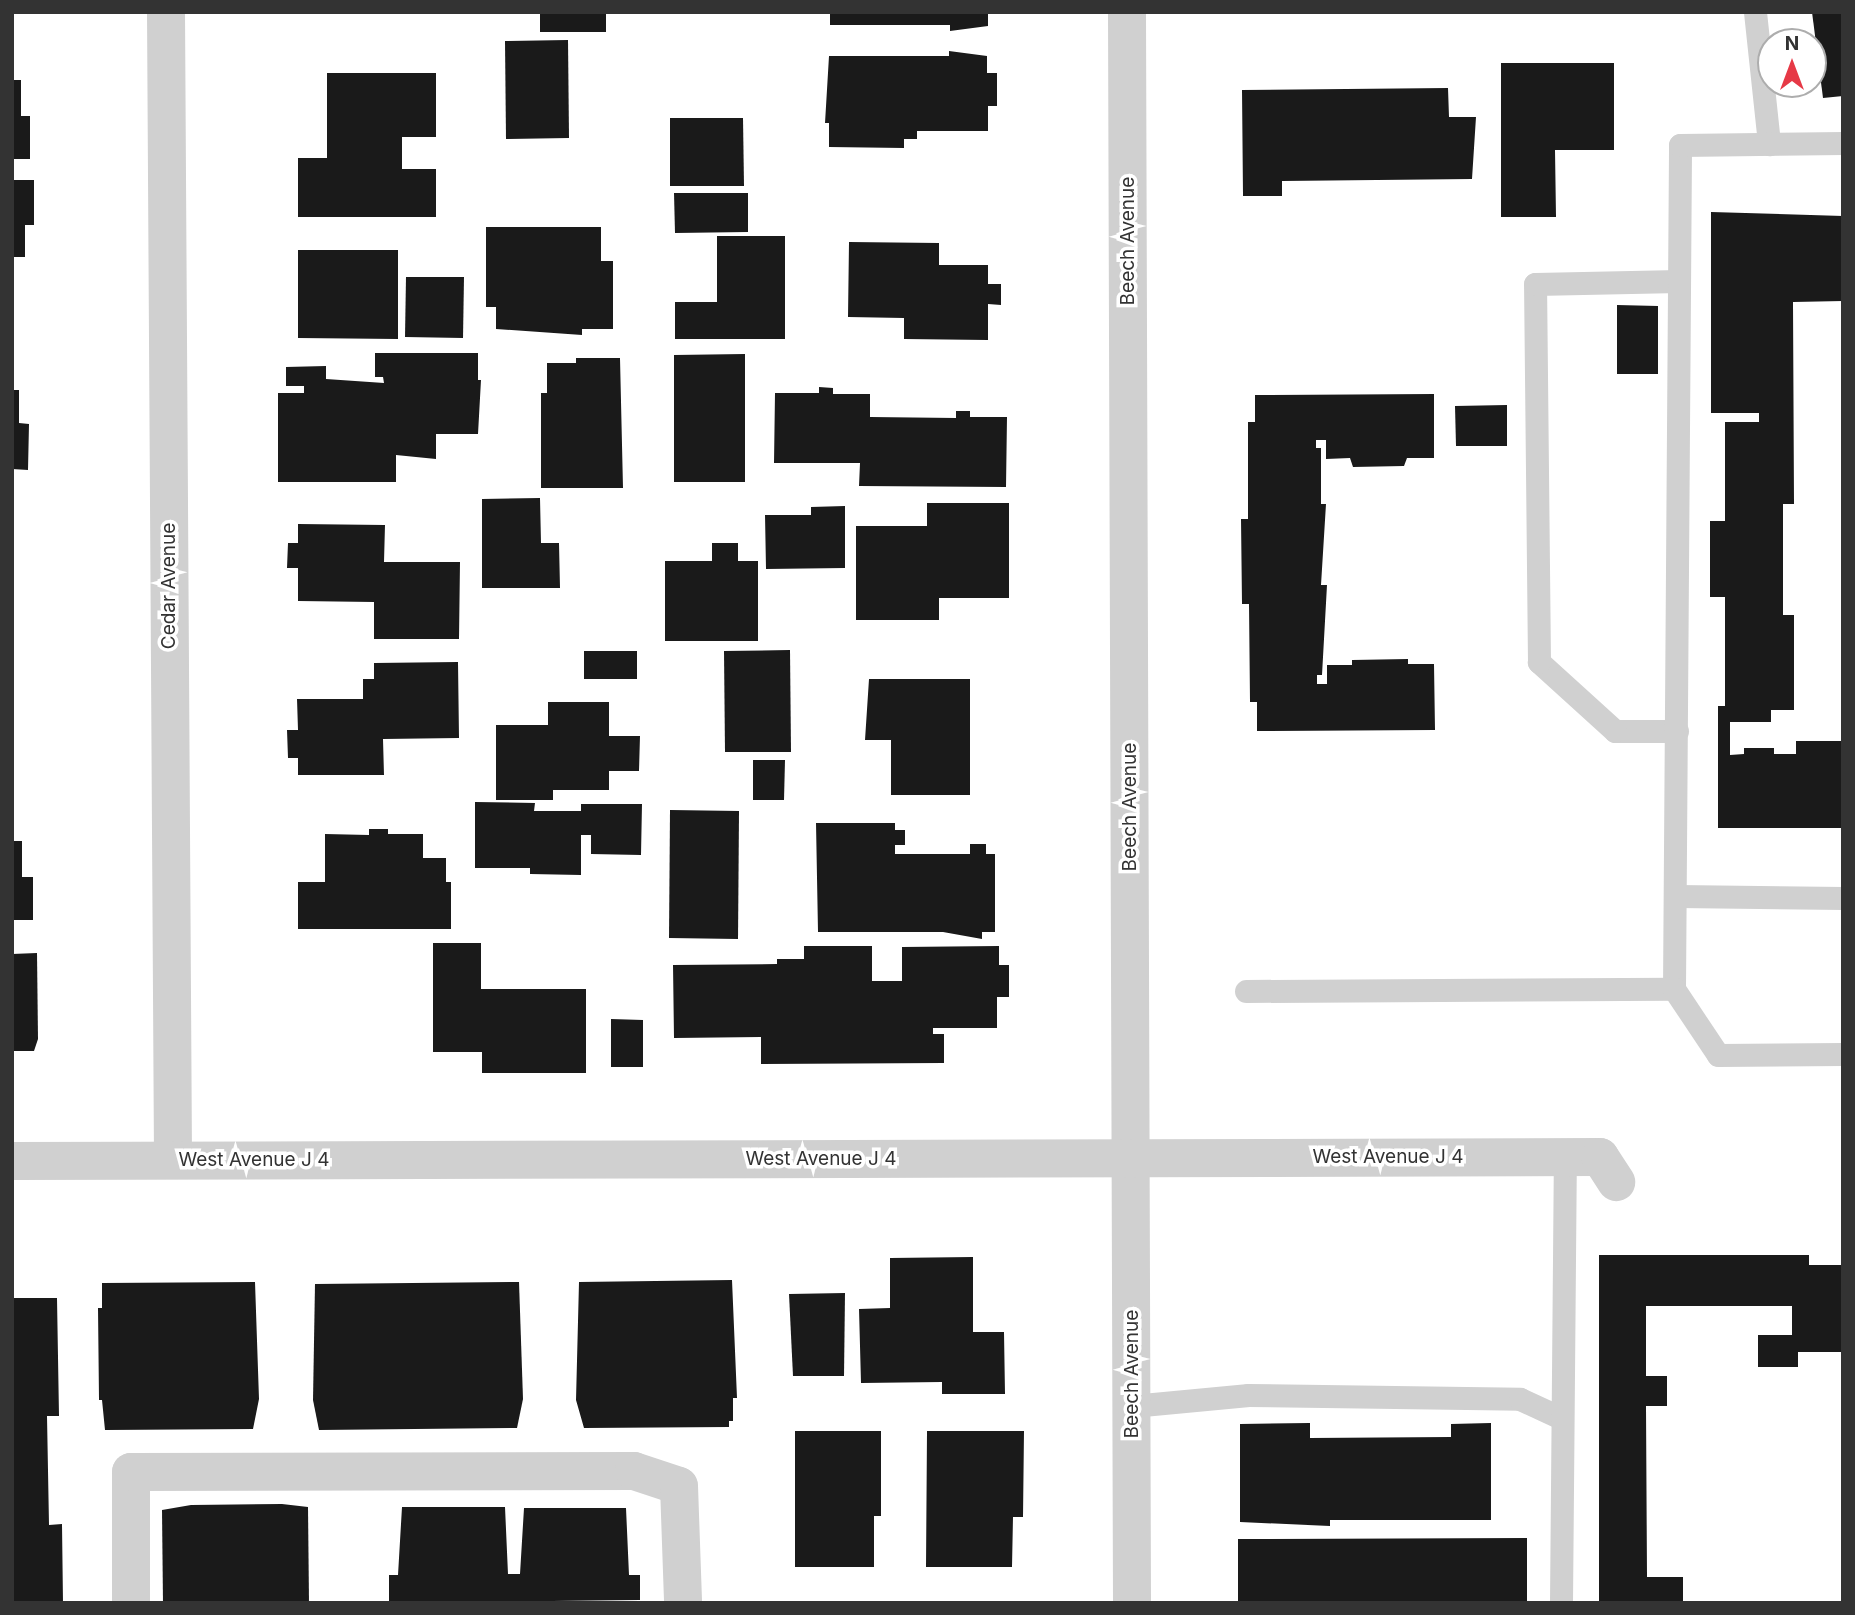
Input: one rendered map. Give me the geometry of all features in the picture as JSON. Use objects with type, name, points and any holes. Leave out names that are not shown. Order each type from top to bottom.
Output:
[{"type":"street","name":"Cedar Avenue","points":[[166,12],[173,1160]]},
{"type":"street","name":"Beech Avenue","points":[[1127,12],[1132,1603]]},
{"type":"street","name":"West Avenue J 4","points":[[12,1161],[1600,1157],[1616,1182]]},
{"type":"street","points":[[131,1603],[131,1472],[634,1471],[679,1486],[683,1603]]},
{"type":"lane","points":[[1755,12],[1769,144]]},
{"type":"lane","points":[[1843,143],[1680,145],[1677,896],[1674,989],[1718,1055],[1843,1054]]},
{"type":"lane","points":[[1677,731],[1615,731],[1539,662],[1535,284],[1679,281]]},
{"type":"lane","points":[[1677,896],[1843,898]]},
{"type":"lane","points":[[1247,991],[1674,989]]},
{"type":"lane","points":[[1560,1603],[1559,1417],[1565,1157]]},
{"type":"lane","points":[[1132,1406],[1248,1395],[1520,1398],[1559,1417]]},
{"type":"building","points":[[540,12],[606,12],[606,32],[540,32]]},
{"type":"building","points":[[830,12],[988,12],[988,26],[950,31],[950,25],[830,25]]},
{"type":"building","points":[[1812,12],[1843,12],[1843,96],[1827,98],[1827,28],[1814,28]]},
{"type":"building","points":[[568,40],[569,138],[506,139],[505,41]]},
{"type":"building","points":[[949,51],[987,56],[987,73],[997,73],[997,106],[988,106],[988,131],[917,131],[917,139],[904,139],[904,148],[829,147],[829,123],[825,123],[829,56],[949,56]]},
{"type":"building","points":[[1501,63],[1614,63],[1614,150],[1555,150],[1556,217],[1501,217]]},
{"type":"building","points":[[327,73],[436,73],[436,137],[402,137],[402,169],[436,169],[436,217],[298,217],[298,158],[327,158]]},
{"type":"building","points":[[12,80],[21,80],[21,116],[30,116],[30,159],[12,159]]},
{"type":"building","points":[[1448,88],[1449,117],[1476,117],[1472,179],[1282,181],[1282,196],[1243,196],[1242,90]]},
{"type":"building","points":[[670,118],[743,118],[744,186],[670,186]]},
{"type":"building","points":[[12,180],[34,180],[34,225],[25,225],[25,257],[12,257]]},
{"type":"building","points":[[674,193],[748,193],[748,232],[675,233]]},
{"type":"building","points":[[1711,212],[1843,216],[1843,301],[1793,302],[1794,504],[1783,504],[1783,615],[1794,615],[1794,710],[1771,710],[1771,722],[1730,722],[1730,755],[1744,754],[1744,748],[1774,748],[1774,754],[1796,754],[1796,741],[1843,741],[1843,828],[1718,828],[1718,706],[1725,706],[1725,597],[1710,597],[1710,521],[1725,521],[1725,422],[1759,422],[1759,413],[1711,413]]},
{"type":"building","points":[[486,227],[601,227],[601,261],[613,261],[613,329],[582,329],[582,335],[496,329],[496,307],[486,307]]},
{"type":"building","points":[[717,236],[785,236],[785,339],[675,339],[675,302],[717,302]]},
{"type":"building","points":[[849,242],[939,243],[939,265],[988,265],[988,284],[1001,284],[1001,305],[988,304],[988,340],[904,339],[904,318],[848,317]]},
{"type":"building","points":[[298,250],[398,250],[398,339],[298,338]]},
{"type":"building","points":[[406,277],[464,277],[463,338],[405,337]]},
{"type":"building","points":[[1617,305],[1658,306],[1658,374],[1617,374]]},
{"type":"building","points":[[375,353],[478,353],[478,380],[481,380],[478,434],[436,434],[436,459],[396,455],[396,482],[278,482],[278,393],[304,393],[304,386],[286,386],[286,367],[326,366],[326,379],[384,383],[383,377],[375,377]]},
{"type":"building","points":[[745,354],[745,482],[674,482],[674,355]]},
{"type":"building","points":[[576,358],[620,358],[623,488],[541,488],[541,393],[547,393],[547,363],[576,363]]},
{"type":"building","points":[[819,387],[833,388],[833,394],[870,394],[870,417],[956,418],[956,411],[970,411],[970,417],[1007,417],[1006,487],[859,486],[860,463],[774,463],[775,393],[819,393]]},
{"type":"building","points":[[12,390],[19,390],[19,423],[29,424],[28,470],[12,469]]},
{"type":"building","points":[[1434,394],[1434,458],[1407,458],[1404,466],[1353,467],[1350,458],[1326,459],[1326,440],[1316,440],[1316,448],[1321,448],[1321,504],[1326,504],[1321,585],[1327,585],[1322,675],[1317,675],[1317,684],[1327,684],[1327,665],[1352,665],[1352,660],[1408,659],[1408,664],[1434,664],[1435,730],[1257,731],[1257,702],[1250,702],[1249,604],[1242,604],[1241,519],[1248,519],[1248,422],[1255,422],[1255,395]]},
{"type":"building","points":[[1507,405],[1507,446],[1456,446],[1455,406]]},
{"type":"building","points":[[540,498],[541,543],[559,543],[560,588],[482,588],[482,499]]},
{"type":"building","points":[[927,503],[1009,503],[1009,598],[939,598],[939,620],[856,620],[856,526],[927,526]]},
{"type":"building","points":[[845,506],[845,568],[766,569],[765,515],[811,515],[811,507]]},
{"type":"building","points":[[298,524],[385,525],[384,562],[460,562],[459,639],[374,639],[374,602],[298,601],[298,568],[287,568],[288,543],[298,543]]},
{"type":"building","points":[[712,543],[738,543],[738,561],[758,561],[758,641],[665,641],[665,561],[712,561]]},
{"type":"building","points":[[790,650],[791,752],[725,752],[724,651]]},
{"type":"building","points":[[584,651],[637,651],[637,679],[584,679]]},
{"type":"building","points":[[458,662],[459,738],[383,739],[384,775],[298,775],[298,758],[288,758],[287,730],[298,730],[297,699],[363,699],[363,679],[374,679],[374,663]]},
{"type":"building","points":[[869,679],[970,679],[970,795],[891,795],[891,740],[865,740]]},
{"type":"building","points":[[548,702],[609,702],[609,736],[640,736],[639,771],[609,771],[609,790],[553,790],[553,800],[496,800],[496,725],[548,725]]},
{"type":"building","points":[[753,760],[785,760],[784,800],[753,800]]},
{"type":"building","points":[[475,802],[535,803],[534,811],[581,811],[581,804],[642,804],[641,855],[591,854],[591,835],[581,835],[581,875],[530,874],[530,868],[475,868]]},
{"type":"building","points":[[670,810],[739,811],[738,939],[669,938]]},
{"type":"building","points":[[816,823],[895,823],[895,830],[905,830],[905,845],[895,845],[895,854],[970,854],[970,844],[986,844],[986,854],[995,854],[995,932],[982,932],[982,939],[943,932],[818,932]]},
{"type":"building","points":[[369,829],[388,829],[388,834],[423,834],[423,858],[446,858],[446,882],[451,882],[451,929],[298,929],[298,882],[325,882],[325,834],[369,835]]},
{"type":"building","points":[[12,841],[22,841],[22,877],[33,877],[33,920],[12,920]]},
{"type":"building","points":[[433,943],[481,943],[481,989],[586,989],[586,1073],[482,1073],[482,1052],[433,1052]]},
{"type":"building","points":[[804,946],[872,946],[872,981],[902,981],[902,947],[999,946],[999,965],[1009,965],[1009,997],[997,997],[997,1028],[933,1028],[933,1034],[944,1034],[944,1063],[761,1064],[761,1037],[674,1038],[673,965],[777,964],[777,959],[804,959]]},
{"type":"building","points":[[37,953],[38,1039],[34,1051],[12,1051],[12,954]]},
{"type":"building","points":[[611,1019],[643,1020],[643,1067],[611,1067]]},
{"type":"building","points":[[1599,1255],[1809,1255],[1809,1265],[1843,1265],[1843,1352],[1798,1352],[1798,1367],[1758,1367],[1758,1335],[1792,1335],[1792,1306],[1646,1306],[1646,1376],[1667,1376],[1667,1406],[1646,1406],[1647,1577],[1683,1577],[1683,1603],[1599,1603]]},
{"type":"building","points":[[973,1257],[973,1332],[1004,1332],[1005,1394],[942,1394],[942,1382],[861,1383],[859,1309],[890,1308],[890,1258]]},
{"type":"building","points":[[732,1280],[737,1398],[733,1398],[733,1421],[729,1421],[729,1427],[584,1428],[576,1400],[579,1282]]},
{"type":"building","points":[[255,1282],[259,1399],[253,1429],[105,1430],[102,1400],[99,1400],[98,1308],[102,1308],[102,1283]]},
{"type":"building","points":[[519,1282],[523,1399],[517,1428],[319,1430],[313,1400],[315,1284]]},
{"type":"building","points":[[845,1293],[844,1376],[793,1376],[789,1294]]},
{"type":"building","points":[[12,1298],[57,1298],[59,1416],[47,1416],[49,1525],[62,1524],[63,1603],[12,1603]]},
{"type":"building","points":[[1310,1423],[1310,1438],[1451,1437],[1451,1424],[1491,1423],[1491,1520],[1330,1520],[1330,1526],[1240,1522],[1240,1424]]},
{"type":"building","points":[[795,1431],[881,1431],[881,1516],[874,1516],[874,1567],[795,1567]]},
{"type":"building","points":[[927,1431],[1024,1431],[1023,1517],[1013,1517],[1012,1567],[926,1567]]},
{"type":"building","points":[[282,1504],[308,1507],[309,1603],[163,1603],[162,1510],[191,1505]]},
{"type":"building","points":[[402,1507],[505,1507],[508,1574],[520,1574],[524,1508],[626,1508],[629,1575],[640,1575],[640,1600],[393,1603],[389,1601],[389,1575],[398,1575]]},
{"type":"building","points":[[1527,1538],[1527,1603],[1238,1603],[1238,1539]]}]
